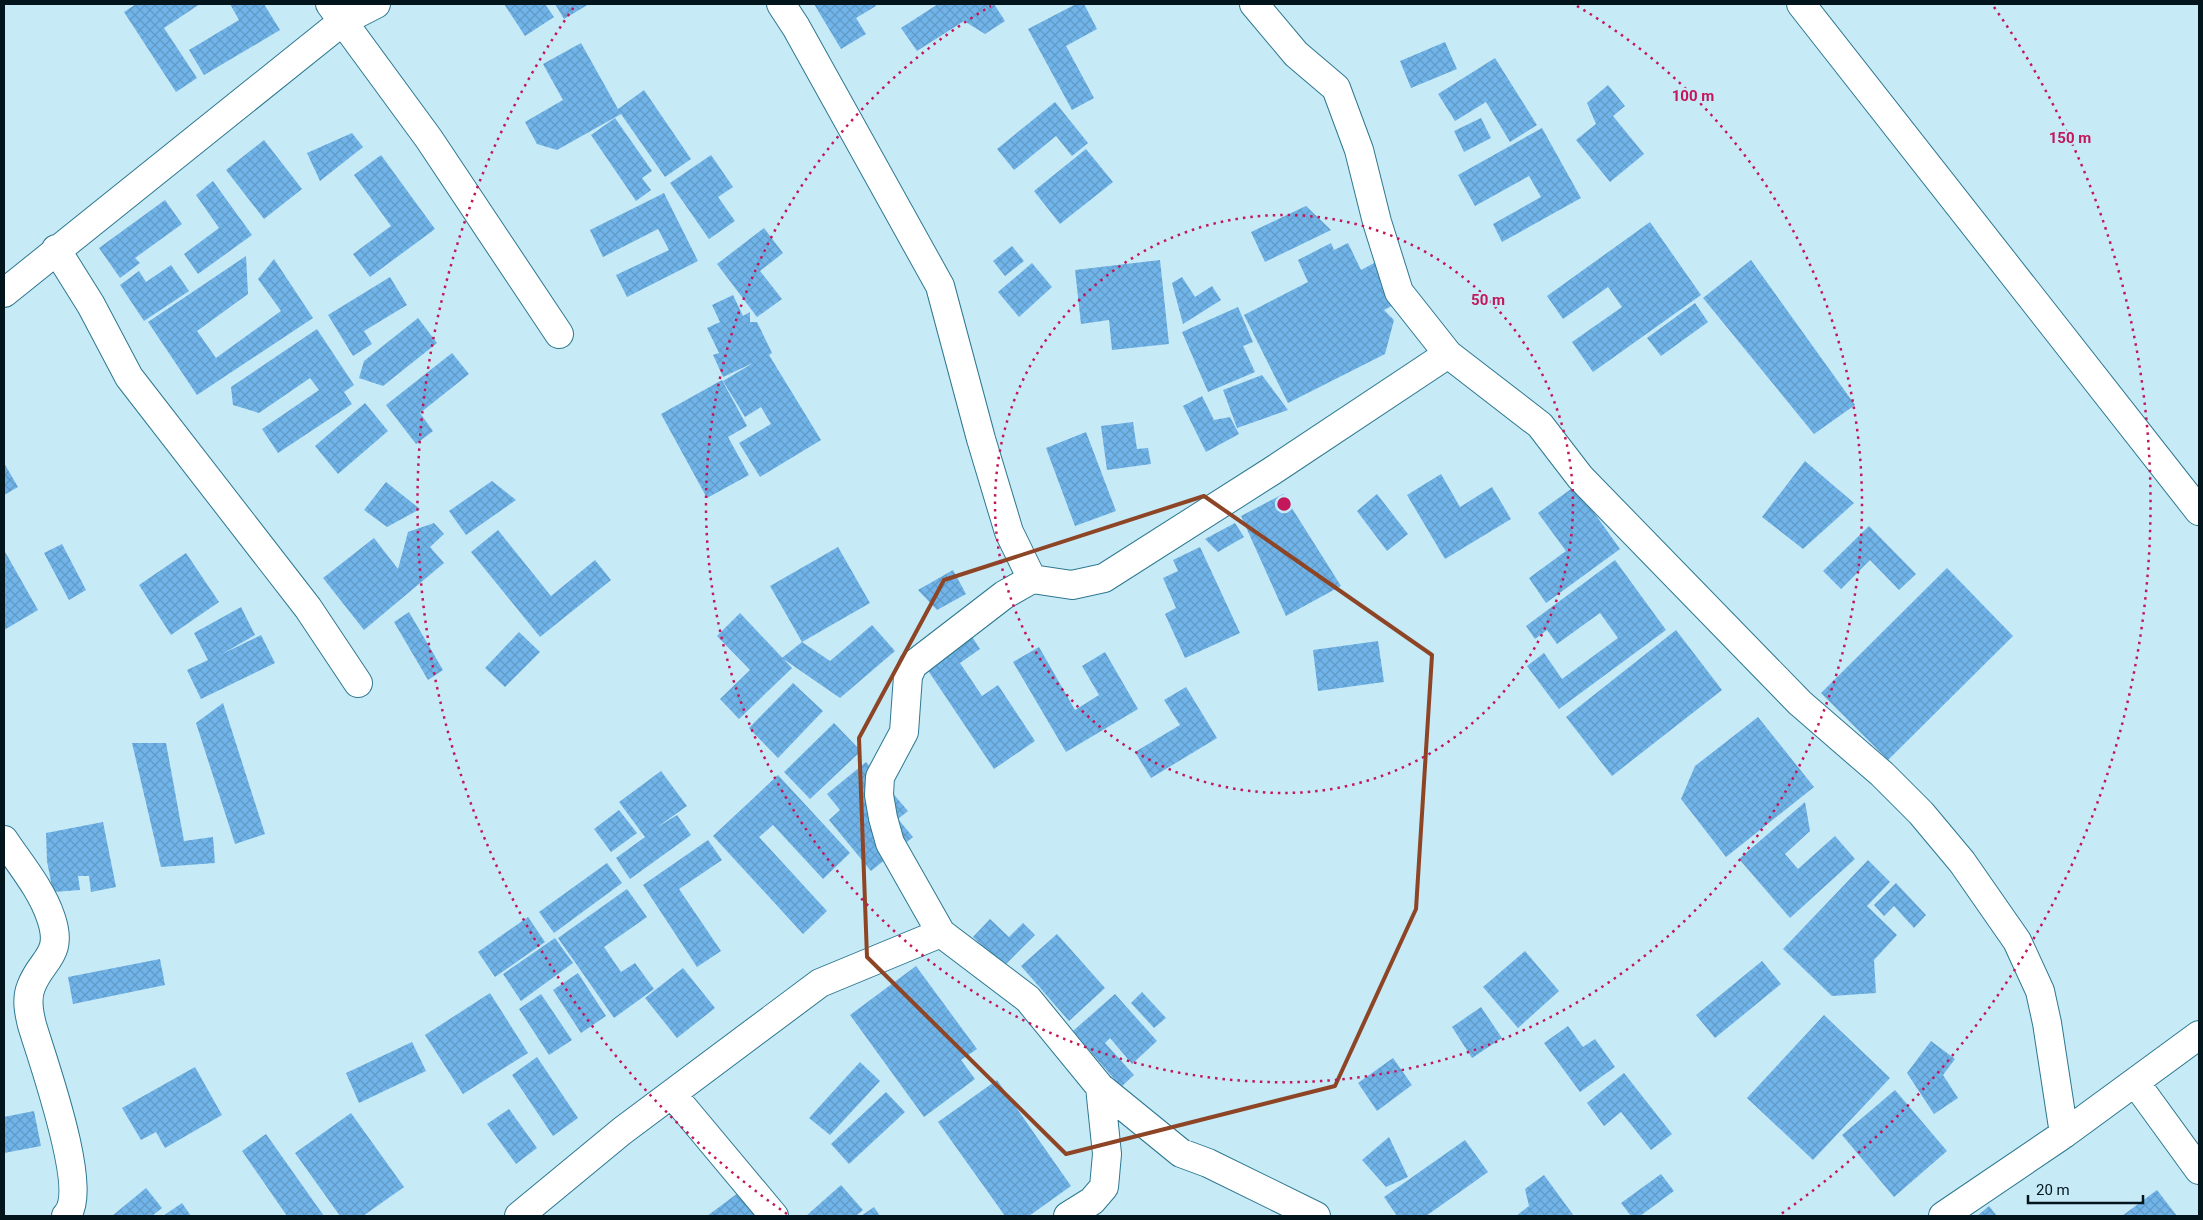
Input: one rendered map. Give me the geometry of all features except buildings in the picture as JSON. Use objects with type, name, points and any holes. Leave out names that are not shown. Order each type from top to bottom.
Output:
[{"type":"street","points":[[4,293],[336,12],[376,4]]},
{"type":"street","points":[[781,4],[796,27],[940,286],[981,439],[1009,532],[1032,580]]},
{"type":"street","points":[[1254,4],[1296,54],[1336,88],[1359,150],[1377,222],[1399,292],[1448,354],[1540,425],[1587,484],[1800,703],[1882,774],[1920,812],[1962,862],[2018,941],[2040,991],[2048,1023],[2064,1134]]},
{"type":"street","points":[[1801,4],[2199,511]]},
{"type":"street","points":[[336,12],[429,139],[559,334]]},
{"type":"street","points":[[56,249],[91,305],[129,377],[308,608],[358,683]]},
{"type":"street","points":[[1316,1216],[1208,1163],[1181,1153],[1100,1087],[1028,999],[941,933],[890,843],[878,795],[880,777],[904,732],[908,676],[913,664],[1004,595],[1032,580],[1072,585],[1104,578],[1272,471],[1448,354]]},
{"type":"street","points":[[4,840],[38,890],[51,918],[54,937],[53,953],[31,987],[28,1006],[69,1153],[73,1182],[72,1200],[66,1216]]},
{"type":"street","points":[[519,1216],[622,1131],[820,982],[941,933]]},
{"type":"street","points":[[1943,1216],[2064,1134],[2199,1035]]},
{"type":"street","points":[[2134,1082],[2199,1170]]},
{"type":"street","points":[[1068,1216],[1092,1201],[1104,1187],[1107,1154],[1100,1087]]},
{"type":"street","points":[[672,1094],[774,1216]]},
{"type":"highlighted area","points":[[1204,496],[1432,655],[1416,909],[1335,1086],[1066,1154],[867,957],[859,738],[944,580]]}]
